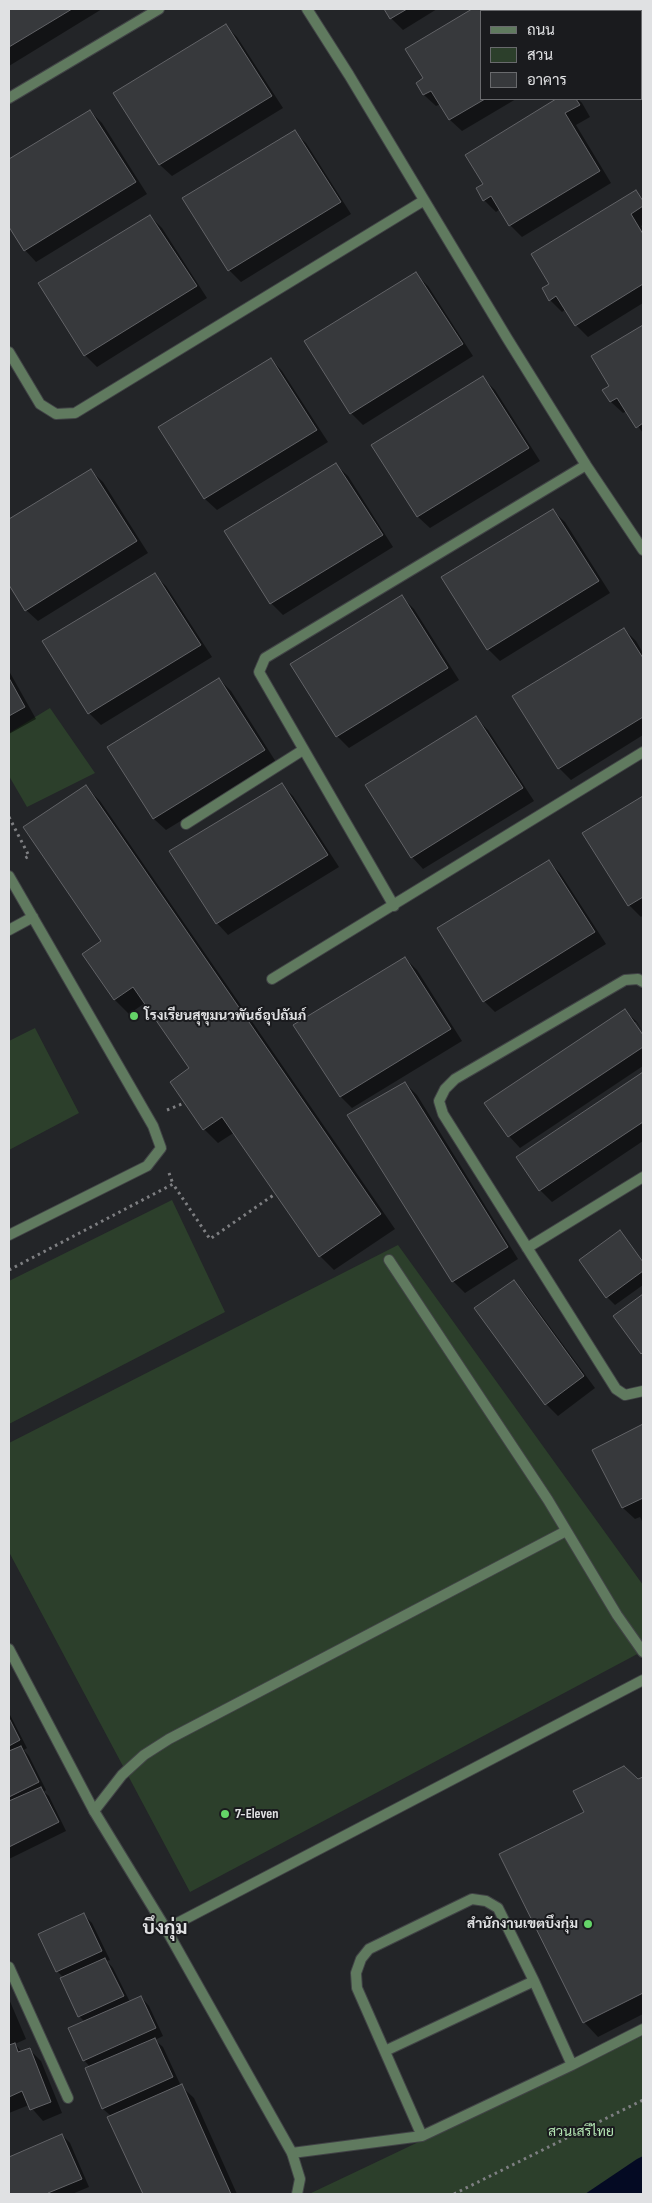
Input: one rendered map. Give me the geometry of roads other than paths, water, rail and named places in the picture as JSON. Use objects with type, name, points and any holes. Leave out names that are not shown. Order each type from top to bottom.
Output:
[{"type":"street","points":[[9,98],[159,9]]},
{"type":"street","points":[[306,9],[349,75],[423,201],[586,465],[643,550]]},
{"type":"street","points":[[9,352],[40,404],[56,414],[75,413],[423,201]]},
{"type":"street","points":[[394,906],[259,672],[265,658],[586,465]]},
{"type":"street","points":[[186,824],[303,750]]},
{"type":"street","points":[[272,979],[643,752]]},
{"type":"street","points":[[9,876],[153,1126],[161,1148],[147,1166],[9,1235]]},
{"type":"street","points":[[9,930],[33,918]]},
{"type":"street","points":[[643,982],[638,979],[625,980],[455,1079],[445,1089],[439,1101],[443,1114],[616,1389],[625,1395],[643,1391]]},
{"type":"street","points":[[527,1248],[643,1177]]},
{"type":"street","points":[[389,1260],[548,1500],[617,1615],[643,1652]]},
{"type":"street","points":[[94,1811],[122,1775],[144,1755],[169,1739],[566,1531]]},
{"type":"street","points":[[9,1649],[94,1811],[166,1929],[292,2153],[300,2179],[297,2194]]},
{"type":"street","points":[[166,1929],[643,1680]]},
{"type":"street","points":[[422,2136],[356,1988],[356,1973],[361,1958],[369,1949],[472,1899],[486,1900],[498,1908],[572,2065]]},
{"type":"street","points":[[9,1967],[68,2098]]},
{"type":"street","points":[[385,2051],[534,1981]]},
{"type":"street","points":[[292,2153],[422,2136],[643,2029]]},
{"type":"water","points":[[643,2156],[643,2194],[585,2194],[637,2159]]},
{"type":"place","name":"โรงเรียนสุขุมนวพันธ์อุปถัมภ์","points":[[134,1016]]},
{"type":"place","name":"7-Eleven","points":[[225,1814]]},
{"type":"place","name":"สำนักงานเขตบึงกุ่ม","points":[[588,1924]]},
{"type":"district","name":"บึงกุ่ม","points":[[165,1929]]},
{"type":"park label","name":"สวนเสรีไทย","points":[[581,2132]]}]
